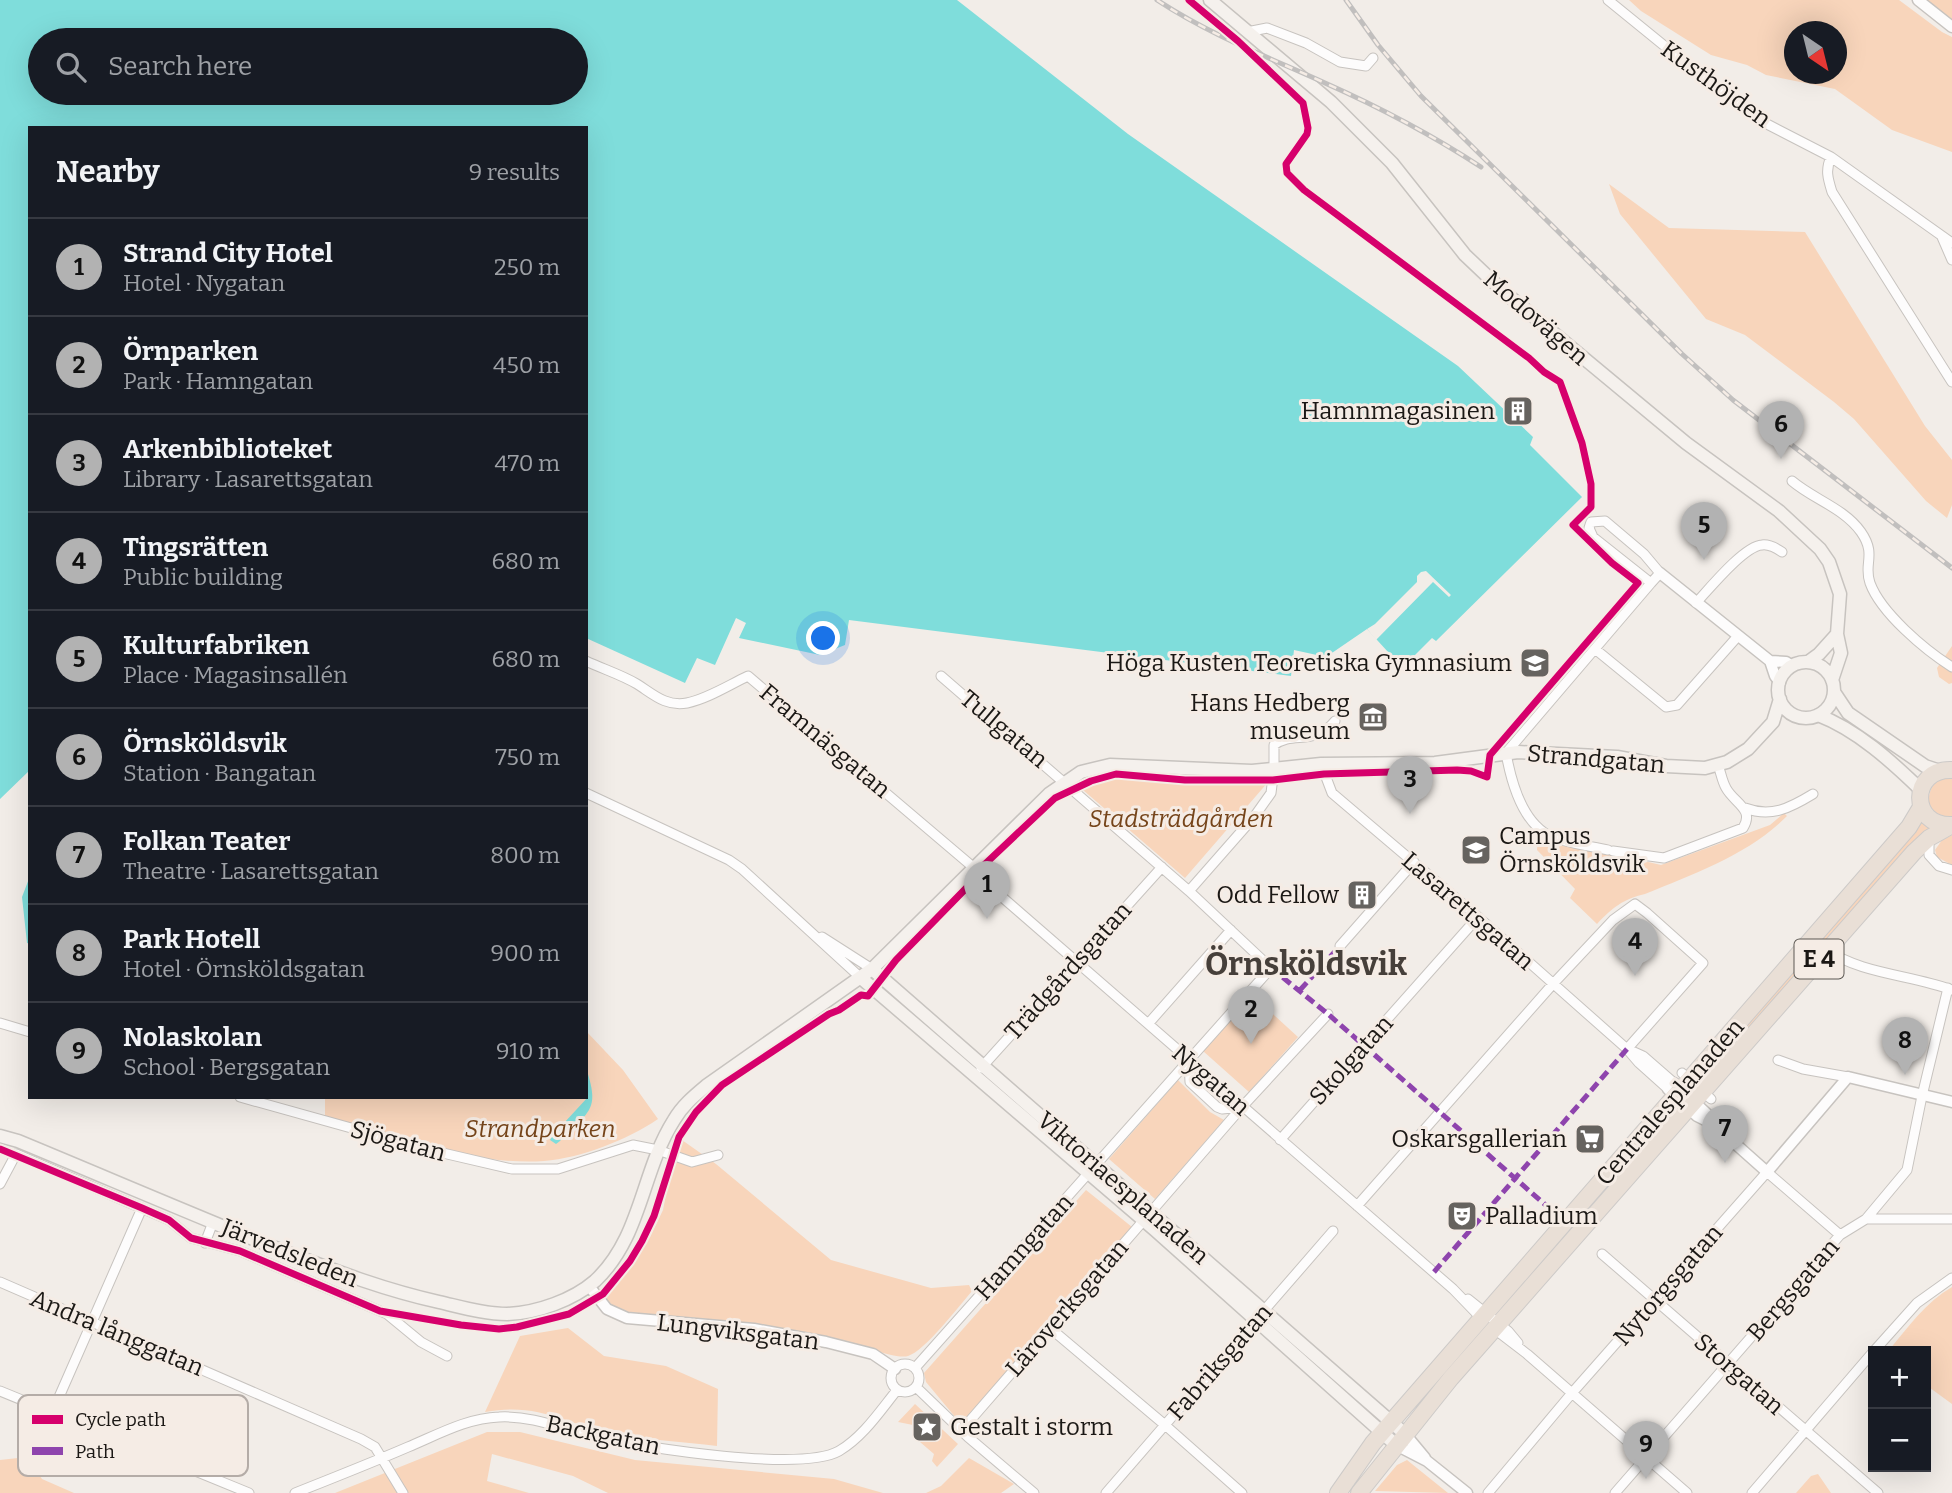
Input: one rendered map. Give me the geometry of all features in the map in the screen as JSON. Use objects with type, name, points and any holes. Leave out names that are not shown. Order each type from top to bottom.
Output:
[{"type":"highway","points":[[1921,807],[1921,790],[1928,778],[1946,770]]},
{"type":"highway","name":"E 4","points":[[1921,807],[1932,821],[1952,825]]},
{"type":"highway","name":"Centralesplanaden","points":[[1359,1493],[1490,1321],[1679,1085],[1909,827],[1921,807]]},
{"type":"highway","name":"Centralesplanaden","points":[[1338,1493],[1353,1469],[1387,1427],[1699,1101],[1914,852],[1929,838],[1952,825]]},
{"type":"main road","name":"Modovägen","points":[[1210,0],[1331,102],[1392,163],[1465,255],[1504,292],[1686,443],[1805,533],[1829,562],[1840,594],[1838,634],[1841,653],[1833,686]]},
{"type":"main road","points":[[1800,717],[1792,713],[1780,699],[1780,682],[1792,666],[1808,662],[1838,634]]},
{"type":"main road","points":[[1808,662],[1823,667],[1848,713],[1925,766],[1946,770]]},
{"type":"main road","points":[[1818,715],[1829,706],[1833,686]]},
{"type":"main road","name":"Strandgatan","points":[[589,1286],[605,1270],[626,1241],[634,1225],[658,1150],[686,1104],[706,1086],[872,969],[1049,794],[1070,786],[1081,772],[1110,765],[1223,771],[1321,764],[1435,763],[1506,753],[1617,757],[1692,769],[1718,765],[1748,749],[1773,722],[1780,699]]},
{"type":"main road","points":[[1773,722],[1818,715],[1843,726],[1921,790]]},
{"type":"main road","name":"Viktoriaesplanaden","points":[[872,969],[979,1071],[1149,1216],[1401,1440]]},
{"type":"main road","name":"Viktoriaesplanaden","points":[[861,978],[979,1071]]},
{"type":"main road","name":"Järvedsleden","points":[[0,1136],[369,1284],[474,1310],[509,1314],[566,1300],[589,1286]]},
{"type":"street","name":"Kusthöjden","points":[[1608,0],[1710,83],[1765,123],[1831,157],[1952,243]]},
{"type":"street","points":[[1918,0],[1952,27]]},
{"type":"street","points":[[1247,32],[1267,28],[1306,43],[1340,62],[1366,66],[1373,58]]},
{"type":"street","points":[[1831,157],[1827,173],[1832,192],[1952,382]]},
{"type":"street","points":[[1942,237],[1952,260]]},
{"type":"street","points":[[1792,481],[1850,520],[1861,533],[1871,553],[1871,585],[1884,605],[1919,641],[1952,667]]},
{"type":"street","points":[[1651,583],[1593,537],[1589,528],[1591,522],[1605,521],[1644,554],[1660,573],[1770,662],[1780,682]]},
{"type":"street","points":[[1696,603],[1746,551],[1758,545],[1766,545],[1782,552]]},
{"type":"street","points":[[1660,573],[1506,753],[1515,788],[1532,822],[1549,836],[1611,850],[1664,858],[1739,831],[1746,824],[1745,808]]},
{"type":"street","points":[[1595,649],[1666,707],[1671,707],[1677,705],[1738,636]]},
{"type":"street","points":[[1770,662],[1786,662],[1792,666]]},
{"type":"street","name":"Framnäsgatan","points":[[588,663],[674,704],[694,702],[748,676],[972,869]]},
{"type":"street","name":"Tullgatan","points":[[941,676],[1070,786]]},
{"type":"street","points":[[1189,891],[1254,817],[1271,793],[1274,769],[1272,748],[1276,742],[1320,735],[1335,721]]},
{"type":"street","name":"Lasarettsgatan","points":[[1321,764],[1332,793],[1478,917],[1627,1049],[1639,1063],[1679,1085],[1699,1101],[1713,1124],[1840,1235]]},
{"type":"street","points":[[1718,765],[1726,787],[1745,808],[1758,813],[1777,811],[1813,794]]},
{"type":"street","points":[[1070,786],[1231,930],[1148,1024]]},
{"type":"street","name":"Viktoriaesplanaden","points":[[588,794],[729,860],[809,928],[861,978]]},
{"type":"street","points":[[1929,838],[1929,855],[1939,866],[1952,870]]},
{"type":"street","points":[[1340,946],[1414,862]]},
{"type":"street","name":"Trädgårdsgatan","points":[[979,1071],[1162,867]]},
{"type":"street","name":"Nygatan","points":[[972,869],[1189,1061],[1688,1493]]},
{"type":"street","points":[[1357,1206],[1552,985],[1623,911],[1635,904],[1703,963],[1627,1049]]},
{"type":"street","name":"Skolgatan","points":[[1280,1140],[1478,917]]},
{"type":"street","name":"Viktoriaesplanaden","points":[[809,928],[872,969]]},
{"type":"street","name":"Hamngatan","points":[[915,1368],[1271,968],[1231,930]]},
{"type":"street","points":[[1827,950],[1837,957],[1857,964],[1950,989]]},
{"type":"street","name":"Bergsgatan","points":[[1615,1493],[1840,1235],[1866,1219],[1907,1170],[1922,1096],[1950,989]]},
{"type":"street","name":"Läroverksgatan","points":[[961,1431],[1242,1107],[1328,1014]]},
{"type":"street","points":[[0,1023],[28,1031]]},
{"type":"street","points":[[1778,1060],[1803,1069],[1952,1102]]},
{"type":"street","points":[[1189,1061],[1190,1082],[1217,1107],[1242,1107]]},
{"type":"street","name":"Nytorgsgatan","points":[[1488,1493],[1848,1077]]},
{"type":"street","name":"Sjögatan","points":[[247,1099],[430,1150],[512,1169],[558,1169],[634,1145],[692,1162],[718,1155]]},
{"type":"street","points":[[0,1184],[16,1154],[169,1220],[191,1238],[240,1251],[387,1314],[421,1342],[447,1356]]},
{"type":"street","points":[[60,1395],[142,1208]]},
{"type":"street","points":[[1866,1219],[1952,1219]]},
{"type":"street","points":[[205,1243],[213,1222]]},
{"type":"street","name":"Fabriksgatan","points":[[1106,1493],[1333,1231]]},
{"type":"street","name":"Storgatan","points":[[1602,1254],[1878,1493]]},
{"type":"street","points":[[1878,1346],[1917,1303],[1952,1278]]},
{"type":"street","name":"Andra långgatan","points":[[0,1282],[373,1445],[402,1493]]},
{"type":"street","name":"Lungviksgatan","points":[[589,1286],[607,1309],[627,1318],[754,1329],[826,1342],[873,1354],[895,1369]]},
{"type":"street","points":[[1050,1328],[1165,1424],[1242,1493]]},
{"type":"street","points":[[1752,1493],[1868,1357]]},
{"type":"street","points":[[903,1365],[915,1368],[919,1376],[916,1387],[905,1392],[897,1390],[892,1382],[895,1369],[903,1365]]},
{"type":"street","points":[[916,1387],[961,1431],[1034,1493]]},
{"type":"street","name":"Backgatan","points":[[295,1493],[457,1426],[503,1416],[538,1421],[601,1438],[654,1448],[731,1456],[796,1459],[823,1457],[850,1443],[897,1390]]},
{"type":"street","points":[[0,1391],[18,1399]]},
{"type":"street","name":"Viktoriaesplanaden","points":[[1401,1440],[1467,1493]]},
{"type":"street","points":[[207,1476],[249,1493]]},
{"type":"green space","points":[[1629,0],[1899,0],[1952,37],[1952,152],[1892,130],[1835,89],[1810,84],[1847,84],[1847,21],[1784,21],[1784,79],[1711,55],[1641,11]]},
{"type":"green space","points":[[1918,0],[1952,0],[1952,27]]},
{"type":"green space","points":[[1609,184],[1669,228],[1805,232],[1925,426],[1952,460],[1952,505],[1947,518],[1926,501],[1854,419],[1834,402],[1745,335],[1706,319],[1620,214]]},
{"type":"green space","points":[[1952,646],[1952,683],[1949,684],[1939,677],[1937,668]]},
{"type":"green space","name":"Stadsträdgården","points":[[1129,769],[1182,777],[1269,781],[1185,878],[1083,790],[1080,779],[1095,771]]},
{"type":"green space","points":[[1952,777],[1952,817],[1943,817],[1932,811],[1929,794],[1935,781]]},
{"type":"green space","points":[[1784,813],[1787,816],[1755,842],[1702,870],[1624,901],[1597,924],[1570,898],[1575,889],[1537,850],[1538,836],[1661,865],[1770,825]]},
{"type":"green space","points":[[1920,816],[1934,828],[1701,1082],[1753,1013]]},
{"type":"green space","points":[[1952,835],[1952,865],[1937,857],[1935,850],[1942,840]]},
{"type":"green space","points":[[1252,995],[1298,1037],[1249,1092],[1203,1051]]},
{"type":"green space","name":"Strandparken","points":[[588,1033],[623,1070],[658,1119],[618,1141],[588,1152],[544,1161],[518,1161],[490,1159],[433,1148],[325,1118],[325,1099],[588,1099]]},
{"type":"green space","points":[[1178,1080],[1210,1112],[1224,1120],[1155,1199],[1109,1159]]},
{"type":"green space","points":[[682,1140],[716,1164],[831,1260],[931,1288],[969,1285],[972,1291],[923,1346],[902,1357],[836,1339],[732,1325],[628,1316],[610,1307],[601,1299],[629,1267],[650,1237],[663,1210],[669,1179]]},
{"type":"green space","points":[[1086,1190],[1132,1227],[961,1424],[926,1382],[924,1373]]},
{"type":"green space","points":[[1952,1287],[1952,1404],[1931,1389],[1931,1346],[1892,1346],[1926,1307]]},
{"type":"green space","points":[[568,1328],[604,1356],[666,1366],[718,1389],[717,1446],[616,1434],[538,1412],[485,1412],[520,1336]]},
{"type":"green space","points":[[915,1404],[958,1444],[937,1467],[932,1461],[934,1454],[920,1442],[913,1425],[898,1422]]},
{"type":"green space","points":[[487,1432],[520,1432],[635,1460],[834,1479],[883,1493],[608,1493],[573,1476],[492,1454],[487,1481],[529,1493],[335,1493]]},
{"type":"green space","points":[[18,1458],[18,1476],[40,1476],[74,1493],[0,1493],[0,1460]]},
{"type":"green space","points":[[969,1458],[1014,1484],[1001,1493],[926,1493],[941,1486]]},
{"type":"green space","points":[[1407,1460],[1448,1493],[1375,1491],[1397,1465]]},
{"type":"green space","points":[[1818,1474],[1831,1493],[1796,1493],[1811,1476]]},
{"type":"water","points":[[0,0],[957,0],[1128,134],[1458,366],[1533,437],[1530,445],[1582,497],[1436,641],[1432,638],[1412,658],[1399,664],[1367,629],[1326,657],[1294,650],[1291,676],[849,620],[845,645],[820,655],[739,638],[746,623],[736,618],[715,665],[697,658],[685,683],[588,639],[588,126],[28,126],[28,772],[0,799]]},
{"type":"water","points":[[28,881],[28,943],[27,943],[22,897]]},
{"type":"water","points":[[588,1076],[592,1094],[589,1110],[556,1144],[550,1140],[588,1099]]},
{"type":"pier","points":[[1426,571],[1451,595],[1449,597],[1433,582],[1376,640],[1367,629],[1417,582],[1417,576],[1421,572]]},
{"type":"railway","points":[[1157,0],[1218,35],[1385,112],[1481,167]]},
{"type":"railway","points":[[1346,0],[1378,45],[1421,96],[1682,354],[1733,400],[1952,568]]},
{"type":"marked path","points":[[1300,990],[1340,946]]},
{"type":"marked path","points":[[1271,968],[1328,1014],[1558,1216]]},
{"type":"marked path","points":[[1434,1272],[1627,1049]]},
{"type":"cycle path","points":[[0,1149],[169,1220],[191,1238],[240,1251],[380,1311],[499,1329],[569,1314],[603,1294],[630,1261],[654,1216],[679,1137],[696,1112],[722,1085],[829,1014],[861,995],[868,996],[896,960],[978,876],[984,865],[1055,798],[1091,781],[1116,774],[1185,780],[1273,780],[1324,774],[1457,770],[1471,771],[1487,777],[1490,755],[1638,583],[1612,563],[1573,525],[1591,507],[1591,484],[1582,443],[1560,382],[1304,190],[1287,173],[1286,164],[1307,134],[1303,103],[1238,41],[1189,0]]},
{"type":"place","name":"Hamnmagasinen","points":[[1518,411]]},
{"type":"place","name":"Örnsköldsvik","points":[[1781,459]]},
{"type":"place","name":"Kulturfabriken","points":[[1704,560]]},
{"type":"place","name":"Höga Kusten Teoretiska Gymnasium","points":[[1535,663]]},
{"type":"place","name":"Hans Hedberg museum","points":[[1373,717]]},
{"type":"place","name":"Arkenbiblioteket","points":[[1410,814]]},
{"type":"place","name":"Campus Örnsköldsvik","points":[[1476,850]]},
{"type":"place","name":"Odd Fellow","points":[[1362,895]]},
{"type":"place","name":"Strand City Hotel","points":[[987,919]]},
{"type":"place","name":"Tingsrätten","points":[[1635,976]]},
{"type":"place","name":"Örnparken","points":[[1251,1044]]},
{"type":"place","name":"Park Hotell","points":[[1905,1075]]},
{"type":"place","name":"Oskarsgallerian","points":[[1590,1139]]},
{"type":"place","name":"Folkan Teater","points":[[1725,1163]]},
{"type":"place","name":"Palladium","points":[[1462,1216]]},
{"type":"place","name":"Gestalt i storm","points":[[927,1427]]},
{"type":"place","name":"Nolaskolan","points":[[1646,1479]]},
{"type":"district","name":"Örnsköldsvik","points":[[1306,964]]}]
